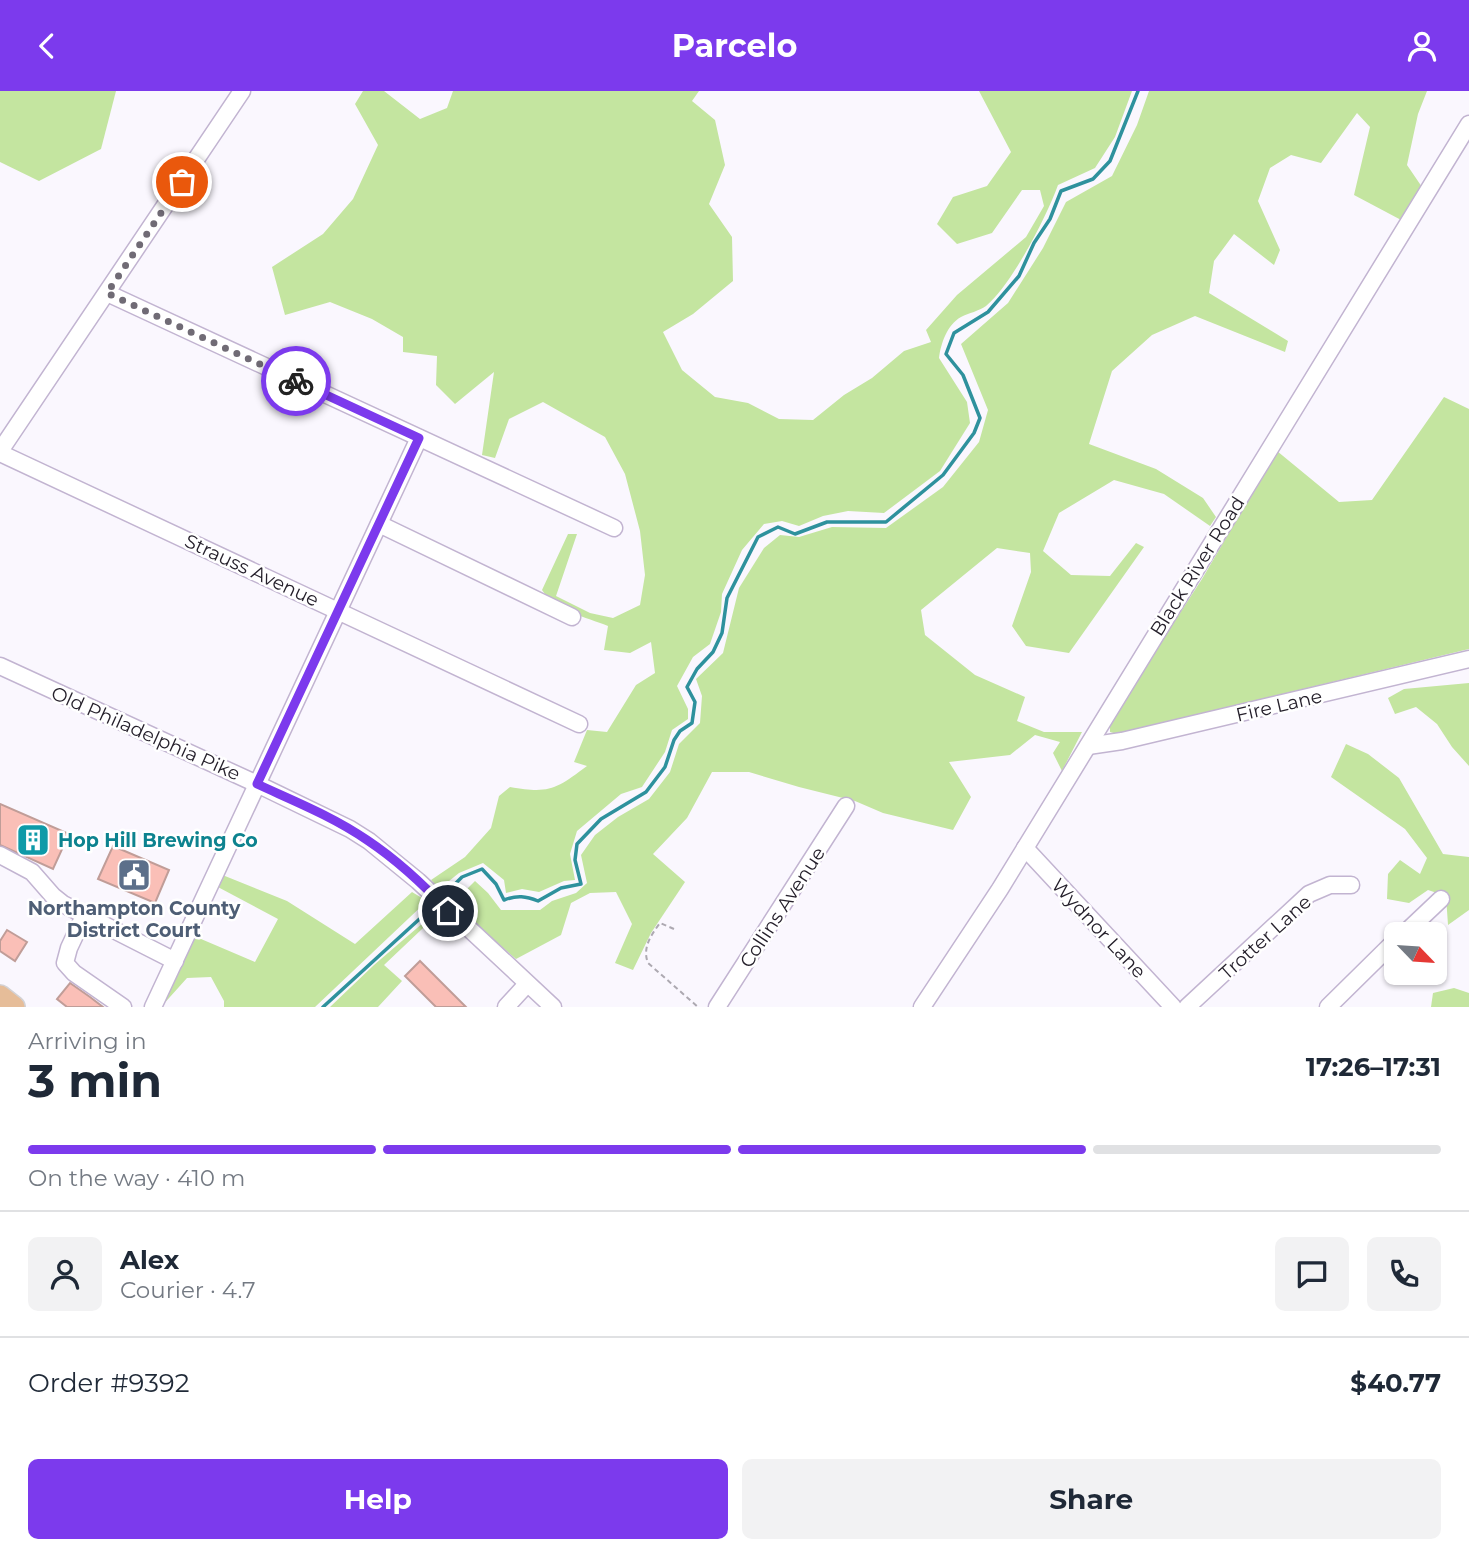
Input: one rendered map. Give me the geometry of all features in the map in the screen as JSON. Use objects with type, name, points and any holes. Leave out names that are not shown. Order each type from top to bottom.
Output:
[{"type":"main road","points":[[0,996],[14,1007]]},
{"type":"street","points":[[0,452],[242,91]]},
{"type":"street","name":"Black River Road","points":[[922,1007],[1025,848],[1469,124]]},
{"type":"street","points":[[107,293],[614,528]]},
{"type":"street","points":[[153,1007],[419,438]]},
{"type":"street","name":"Strauss Avenue","points":[[0,452],[579,725]]},
{"type":"street","points":[[379,524],[572,617]]},
{"type":"street","name":"Fire Lane","points":[[1088,746],[1122,741],[1469,659]]},
{"type":"street","name":"Old Philadelphia Pike","points":[[0,666],[257,784],[369,841],[434,896],[553,1007]]},
{"type":"street","name":"Collins Avenue","points":[[718,1007],[846,806]]},
{"type":"street","name":"Wydnor Lane","points":[[1025,848],[1173,1007]]},
{"type":"street","points":[[0,855],[27,869],[53,897],[84,916],[175,961]]},
{"type":"street","name":"Trotter Lane","points":[[1187,1007],[1309,894],[1330,885],[1351,885]]},
{"type":"street","points":[[1416,922],[1441,898]]},
{"type":"street","points":[[84,916],[65,963],[74,973],[123,1007]]},
{"type":"street","points":[[1328,1007],[1384,952]]},
{"type":"street","points":[[506,1007],[527,984]]},
{"type":"path","points":[[674,929],[660,923],[648,943],[645,955],[648,963],[698,1007]]},
{"type":"green space","points":[[0,91],[116,91],[101,149],[39,181],[0,162]]},
{"type":"green space","points":[[363,91],[384,91],[420,119],[447,108],[453,91],[699,91],[692,101],[715,120],[725,165],[709,204],[732,237],[733,281],[693,314],[663,332],[682,370],[715,397],[748,403],[779,419],[813,420],[844,395],[872,378],[904,351],[931,342],[926,330],[957,295],[1026,237],[1044,206],[1040,190],[1022,190],[992,233],[957,244],[937,224],[953,197],[987,186],[1011,152],[979,91],[1132,91],[1115,137],[1095,168],[1058,185],[1037,232],[1007,282],[986,306],[956,320],[945,335],[939,358],[967,402],[970,423],[940,471],[884,513],[848,511],[823,516],[799,526],[782,521],[764,524],[742,550],[722,594],[721,612],[710,644],[693,657],[677,686],[688,709],[688,719],[672,730],[665,752],[642,787],[621,794],[577,831],[570,854],[575,880],[564,881],[539,892],[522,889],[506,893],[504,880],[483,863],[459,873],[439,889],[431,880],[465,857],[491,828],[499,796],[510,787],[535,790],[552,788],[587,766],[574,762],[587,730],[607,732],[636,685],[655,673],[651,642],[630,653],[604,650],[608,626],[563,608],[542,590],[568,534],[577,534],[556,596],[590,613],[613,618],[640,605],[645,575],[640,531],[625,474],[605,437],[543,402],[509,419],[495,458],[482,455],[494,372],[455,404],[436,385],[437,356],[403,352],[403,337],[372,319],[330,302],[285,315],[272,267],[323,234],[353,199],[378,145],[355,104]]},
{"type":"green space","points":[[1149,91],[1427,91],[1418,114],[1407,165],[1422,187],[1403,221],[1354,195],[1370,127],[1357,113],[1321,163],[1291,155],[1270,168],[1258,201],[1280,250],[1274,265],[1234,234],[1214,261],[1209,293],[1288,341],[1285,352],[1195,316],[1152,335],[1112,371],[1089,444],[1156,469],[1203,498],[1216,517],[1210,526],[1164,494],[1114,480],[1059,513],[1043,551],[1071,575],[1110,576],[1136,543],[1144,547],[1069,653],[1026,646],[1012,626],[1031,572],[1030,553],[997,548],[921,610],[925,635],[975,675],[1025,697],[1017,721],[1044,732],[1082,732],[1062,771],[1053,753],[1060,742],[1035,735],[1010,755],[949,762],[971,797],[953,830],[883,813],[855,801],[749,772],[712,772],[687,818],[653,854],[685,882],[651,933],[633,970],[615,963],[632,924],[616,892],[590,893],[571,903],[561,935],[516,959],[452,904],[475,881],[501,910],[540,910],[552,901],[576,893],[587,883],[581,855],[595,835],[618,817],[649,799],[670,772],[679,744],[700,723],[702,696],[696,679],[723,653],[739,588],[764,548],[780,535],[799,537],[832,527],[886,528],[943,487],[979,442],[988,410],[961,344],[1008,303],[1043,248],[1066,202],[1112,176],[1137,125]]},
{"type":"green space","points":[[1444,397],[1469,409],[1469,649],[1117,734],[1110,732],[1115,713],[1202,579],[1277,451],[1339,502],[1372,500]]},
{"type":"green space","points":[[1469,683],[1469,766],[1437,724],[1416,707],[1395,714],[1388,698],[1404,689]]},
{"type":"green space","points":[[1346,744],[1368,754],[1399,778],[1443,854],[1469,857],[1469,910],[1448,925],[1446,896],[1428,890],[1409,903],[1387,899],[1388,874],[1400,860],[1420,874],[1427,858],[1405,829],[1331,777]]},
{"type":"green space","points":[[220,874],[287,901],[355,944],[412,892],[427,901],[315,1007],[224,1007],[224,1001],[211,977],[187,978],[161,1007],[194,936],[255,962],[278,919],[216,886]]},
{"type":"green space","points":[[438,910],[440,912],[384,965],[402,981],[378,1007],[330,1007],[374,965]]},
{"type":"green space","points":[[1454,988],[1469,993],[1469,1007],[1431,1007],[1433,993]]},
{"type":"building","name":"Hop Hill Brewing Co","points":[[0,804],[69,834],[53,869],[0,845]]},
{"type":"building","name":"Northampton County District Court","points":[[113,846],[169,870],[155,903],[98,879]]},
{"type":"building","points":[[7,930],[27,942],[15,961],[0,951],[0,941]]},
{"type":"building","points":[[420,961],[466,1007],[436,1007],[405,976]]},
{"type":"building","points":[[70,983],[103,1007],[67,1007],[57,999]]},
{"type":"waterway","points":[[442,897],[462,877],[482,869],[496,884],[504,900],[521,897],[538,901],[561,888],[581,884],[575,860],[577,844],[601,819],[646,792],[665,767],[674,740],[680,731],[692,723],[695,702],[687,687],[697,669],[713,652],[722,633],[727,598],[758,537],[778,527],[795,534],[827,522],[886,522],[943,475],[974,433],[980,418],[963,375],[946,354],[954,333],[988,312],[1019,276],[1034,243],[1050,219],[1061,191],[1093,179],[1110,161],[1138,91]]},
{"type":"waterway","points":[[323,1007],[437,903]]},
{"type":"way so far","points":[[182,182],[107,293],[296,381]]},
{"type":"place","name":"Hop Hill Brewing Co","points":[[33,840]]},
{"type":"place","name":"Northampton County District Court","points":[[134,875]]},
{"type":"route","points":[[296,381],[419,438],[257,784],[369,841],[418,881],[448,911]]}]
